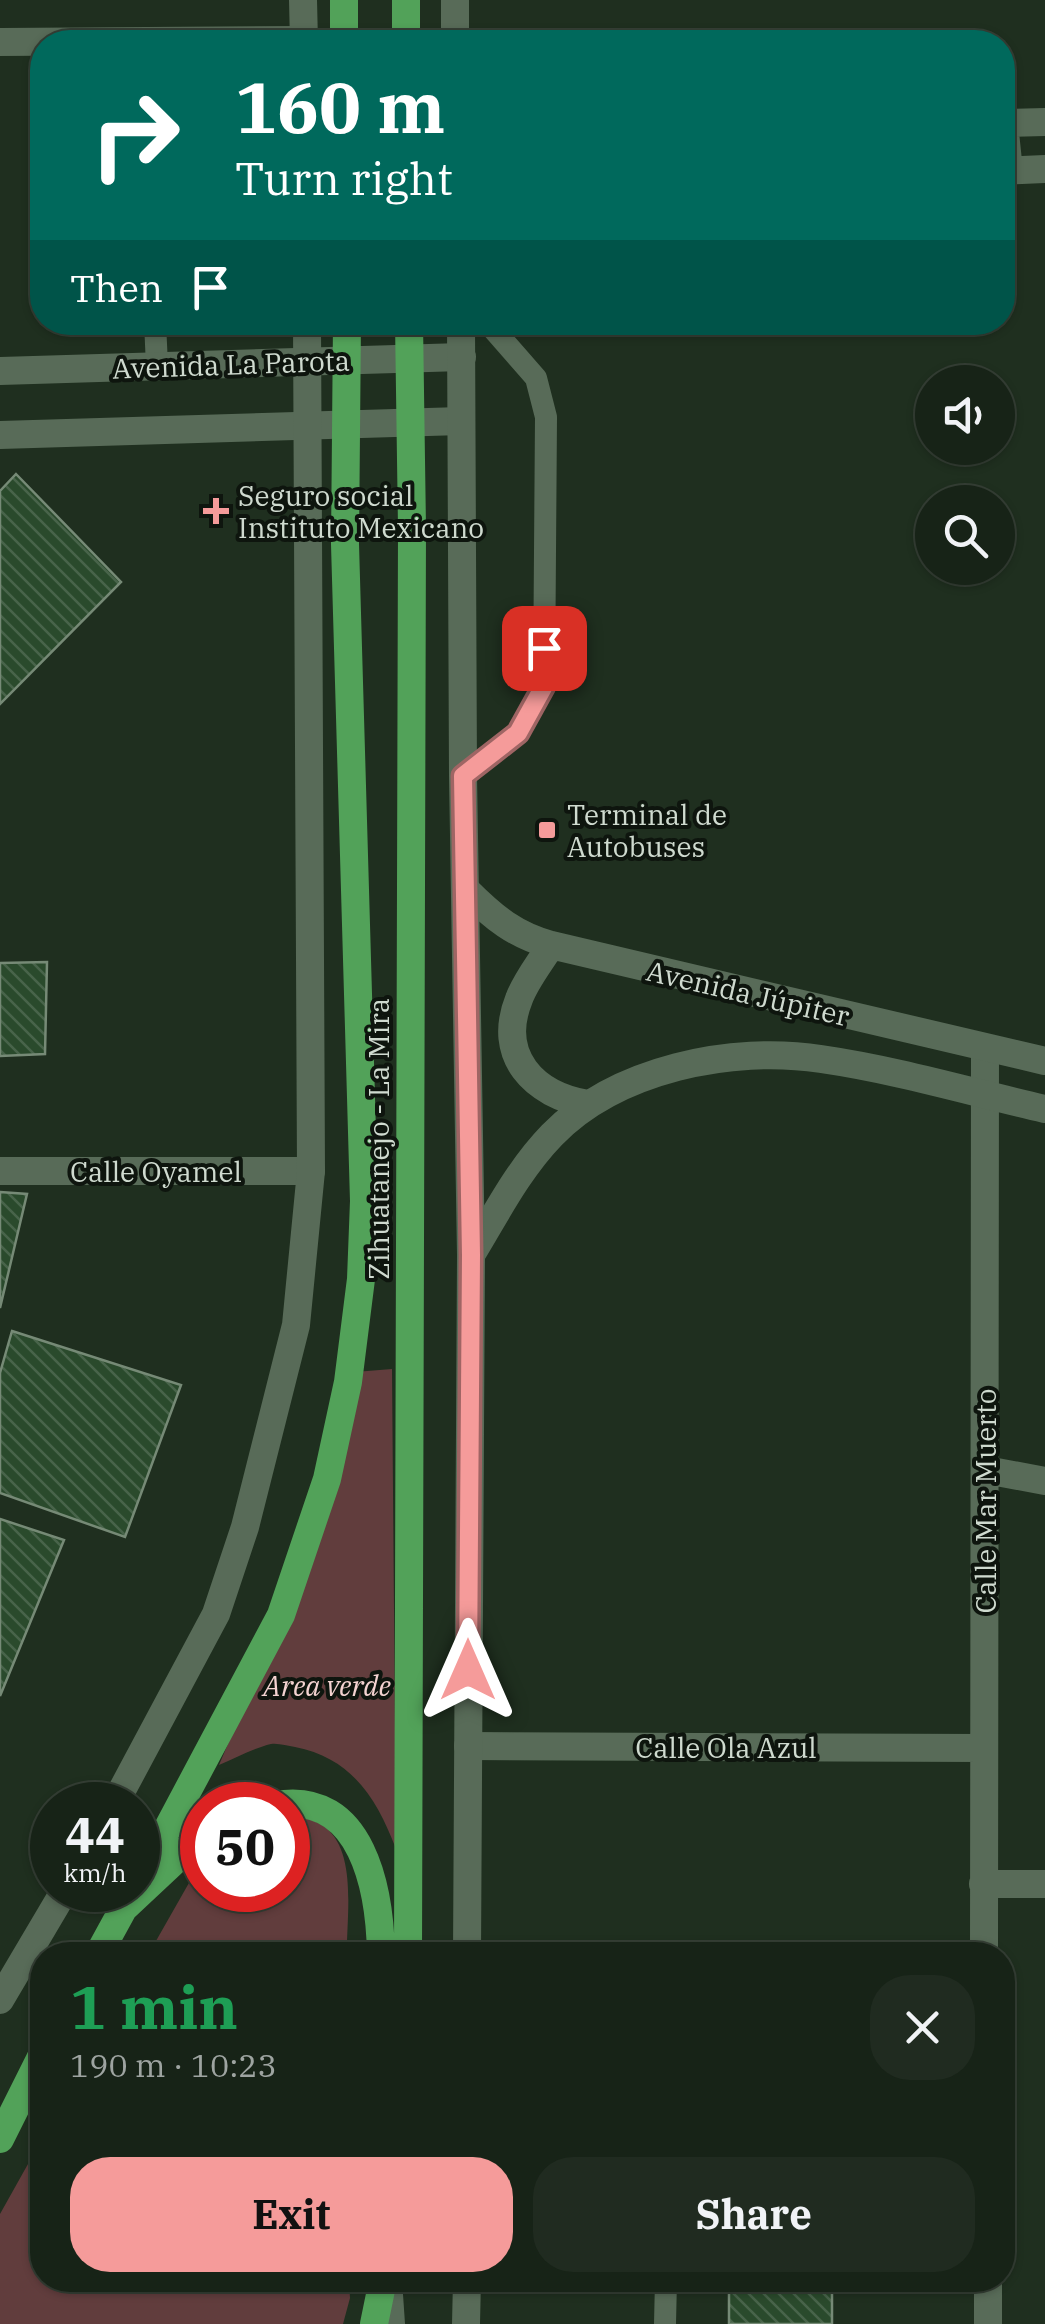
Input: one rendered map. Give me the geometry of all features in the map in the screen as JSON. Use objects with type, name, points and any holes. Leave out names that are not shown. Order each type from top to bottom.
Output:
[{"type":"highway","points":[[344,0],[344,30]]},
{"type":"highway","points":[[406,0],[406,30]]},
{"type":"highway","name":"Zihuatanejo - La Mira","points":[[160,1842],[281,1615],[327,1479],[348,1382],[364,1201],[345,544],[347,335]]},
{"type":"highway","name":"Zihuatanejo - La Mira","points":[[408,1942],[409,335]]},
{"type":"highway","points":[[310,1805],[337,1818],[353,1835],[366,1860],[380,1914],[381,1942]]},
{"type":"highway","points":[[160,1870],[180,1854]]},
{"type":"highway","name":"Zihuatanejo - La Mira","points":[[105,1942],[122,1912]]},
{"type":"highway","points":[[0,2139],[30,2079]]},
{"type":"highway","points":[[374,2324],[382,2292]]},
{"type":"street","points":[[304,0],[304,30]]},
{"type":"street","points":[[455,0],[456,30]]},
{"type":"street","points":[[0,42],[30,42]]},
{"type":"street","points":[[1015,123],[1045,122]]},
{"type":"street","points":[[1015,170],[1045,169]]},
{"type":"street","points":[[126,1782],[216,1614],[244,1527],[296,1325],[311,1170],[307,335]]},
{"type":"street","points":[[462,335],[463,776],[471,1255],[467,1942]]},
{"type":"street","name":"Avenida La Parota","points":[[0,371],[462,357]]},
{"type":"street","points":[[0,434],[461,422]]},
{"type":"street","name":"Avenida Júpiter","points":[[467,891],[500,924],[551,946],[1045,1061]]},
{"type":"street","points":[[551,946],[519,998],[512,1028],[518,1060],[534,1084],[565,1100],[588,1104]]},
{"type":"street","name":"Calle Mar Muerto","points":[[984,1942],[985,1048]]},
{"type":"street","name":"Avenida Júpiter","points":[[471,1255],[522,1169],[552,1134],[588,1104],[654,1072],[740,1057],[817,1058],[899,1073],[1045,1109]]},
{"type":"street","name":"Calle Oyamel","points":[[0,1171],[311,1170]]},
{"type":"street","points":[[986,1470],[1045,1481]]},
{"type":"street","name":"Calle Ola Azul","points":[[468,1746],[984,1748]]},
{"type":"street","points":[[984,1884],[1045,1884]]},
{"type":"street","points":[[34,1942],[52,1912]]},
{"type":"street","points":[[0,2000],[30,1949]]},
{"type":"street","points":[[387,2292],[391,2324]]},
{"type":"street","points":[[466,2292],[466,2324]]},
{"type":"street","points":[[988,2292],[988,2324]]},
{"type":"lane","points":[[155,335],[157,366]]},
{"type":"lane","points":[[463,776],[518,733],[544,686],[546,417],[536,378],[498,335]]},
{"type":"lane","points":[[665,2324],[666,2292]]},
{"type":"green space","name":"Area verde","points":[[392,1369],[396,1849],[360,1783],[315,1752],[274,1744],[219,1765],[311,1549],[355,1372]]},
{"type":"green space","points":[[310,1819],[335,1838],[346,1869],[347,1942],[155,1942],[180,1899],[180,1912],[310,1912]]},
{"type":"green space","points":[[30,2160],[30,2292],[350,2292],[343,2324],[0,2324],[0,2214]]},
{"type":"building","points":[[16,474],[121,582],[0,704],[0,491]]},
{"type":"building","points":[[47,962],[45,1054],[0,1056],[0,963]]},
{"type":"building","points":[[0,1192],[27,1194],[0,1308]]},
{"type":"building","points":[[12,1331],[181,1385],[125,1537],[0,1493],[0,1373]]},
{"type":"building","points":[[0,1519],[64,1540],[0,1696]]},
{"type":"building","points":[[729,2292],[832,2292],[832,2324],[729,2324]]},
{"type":"place","name":"Seguro social Instituto Mexicano","points":[[216,511]]},
{"type":"place","name":"Terminal de Autobuses","points":[[547,830]]},
{"type":"route","points":[[468,1670],[471,1255],[463,776],[518,733],[544,686],[544,648]]}]
